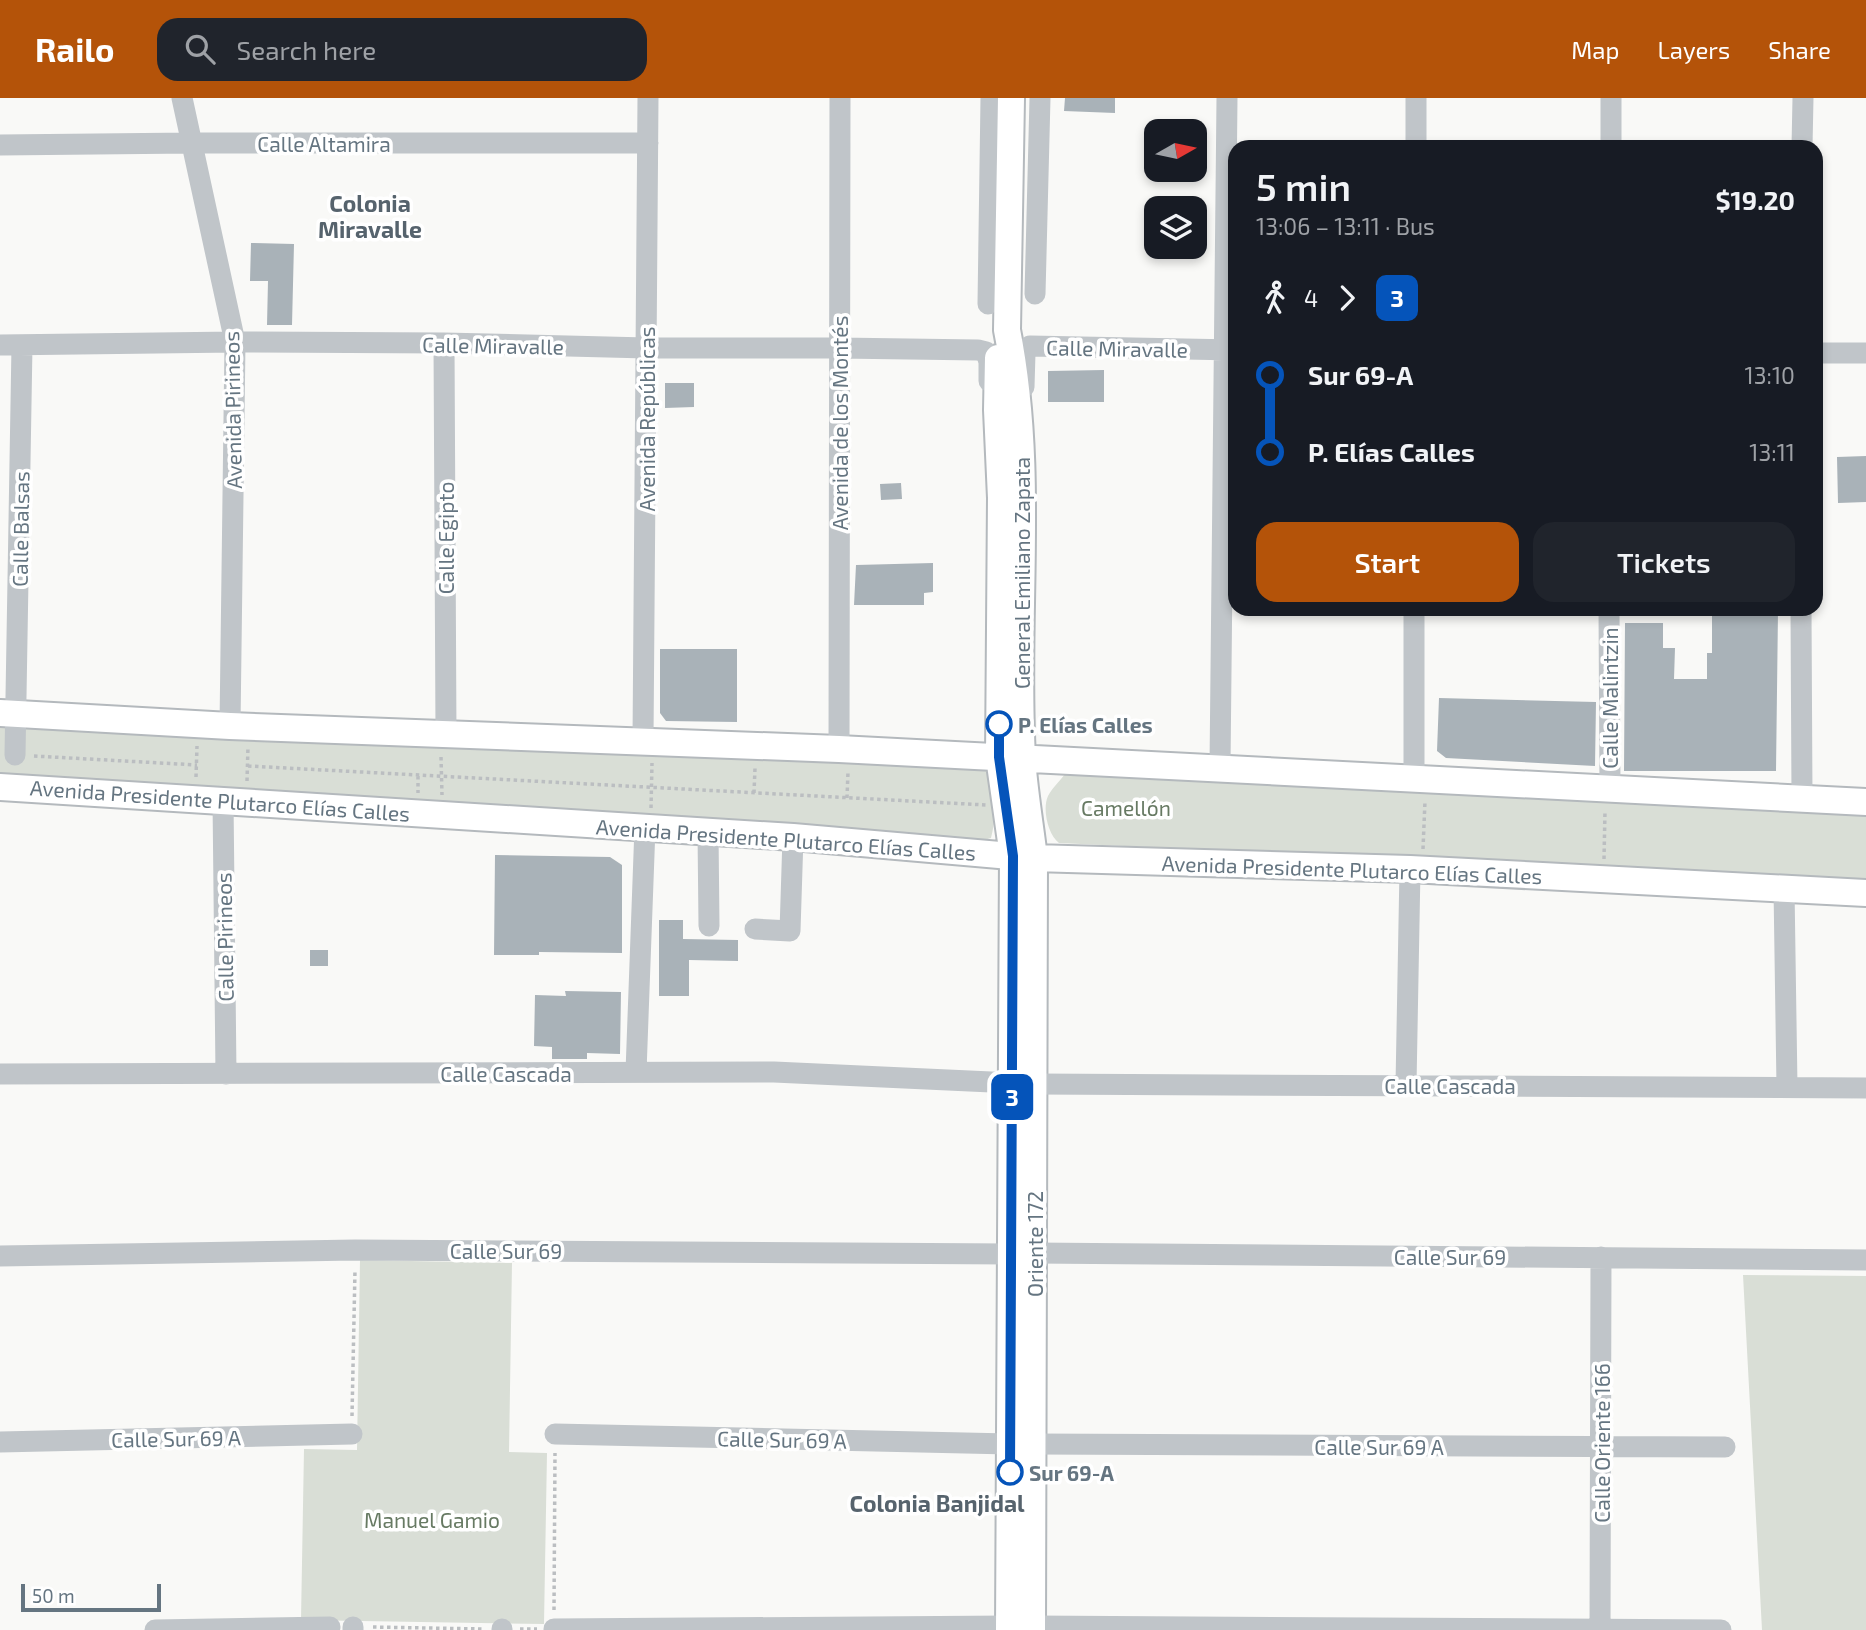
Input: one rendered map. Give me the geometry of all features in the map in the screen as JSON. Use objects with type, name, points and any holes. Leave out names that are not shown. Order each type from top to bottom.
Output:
[{"type":"main road","name":"General Emiliano Zapata","points":[[1011,98],[1007,330],[1013,360],[1022,459],[1011,757]]},
{"type":"main road","name":"General Emiliano Zapata","points":[[1007,330],[998,358],[997,410],[1011,757],[1024,857]]},
{"type":"main road","points":[[8,713],[240,737],[443,734],[648,741],[1220,767],[1866,802]]},
{"type":"main road","name":"Avenida Presidente Plutarco Elías Calles","points":[[0,786],[708,831],[1024,857],[1416,870],[1866,893]]},
{"type":"main road","name":"Oriente 172","points":[[1020,1628],[1024,857]]},
{"type":"street","name":"Avenida Pirineos","points":[[182,98],[235,342],[240,737]]},
{"type":"street","name":"Avenida Repúblicas","points":[[648,98],[648,741]]},
{"type":"street","name":"Avenida de los Montés","points":[[839,749],[840,98]]},
{"type":"street","points":[[988,304],[990,98]]},
{"type":"street","points":[[1035,294],[1040,98]]},
{"type":"street","points":[[1227,98],[1228,182]]},
{"type":"street","points":[[1416,98],[1416,140]]},
{"type":"street","points":[[1611,98],[1611,140]]},
{"type":"street","points":[[1802,140],[1803,98]]},
{"type":"street","name":"Calle Altamira","points":[[0,145],[648,143]]},
{"type":"street","name":"Calle Miravalle","points":[[0,345],[444,343],[647,348],[978,350],[986,352],[989,383],[997,410]]},
{"type":"street","name":"Calle Egipto","points":[[443,734],[444,343]]},
{"type":"street","name":"Calle Balsas","points":[[15,755],[8,713],[22,345]]},
{"type":"street","name":"Calle Miravalle","points":[[1022,459],[1025,356],[1030,346],[1228,350]]},
{"type":"street","points":[[1823,353],[1866,353]]},
{"type":"street","points":[[1220,767],[1228,433]]},
{"type":"street","points":[[1414,616],[1420,778]]},
{"type":"street","name":"Calle Malintzin","points":[[1608,788],[1609,616]]},
{"type":"street","points":[[1801,616],[1802,798]]},
{"type":"street","name":"Calle Pirineos","points":[[226,1074],[235,801]]},
{"type":"street","points":[[636,1072],[647,827]]},
{"type":"street","points":[[708,831],[709,926]]},
{"type":"street","points":[[755,929],[790,931],[793,837]]},
{"type":"street","points":[[1406,1085],[1416,870]]},
{"type":"street","points":[[1784,888],[1787,1087]]},
{"type":"street","name":"Calle Cascada","points":[[0,1074],[774,1072],[1023,1083],[1866,1088]]},
{"type":"street","name":"Calle Sur 69","points":[[0,1256],[355,1250],[1866,1260]]},
{"type":"street","name":"Calle Oriente 166","points":[[1600,1629],[1601,1257]]},
{"type":"street","name":"Calle Sur 69 A","points":[[0,1442],[352,1434]]},
{"type":"street","name":"Calle Sur 69 A","points":[[555,1434],[1022,1444],[1725,1447]]},
{"type":"street","points":[[155,1630],[330,1627]]},
{"type":"street","points":[[554,1629],[1721,1630]]},
{"type":"path","points":[[443,734],[443,814]]},
{"type":"path","points":[[235,801],[248,766],[240,737]]},
{"type":"path","points":[[647,827],[652,788],[648,741]]},
{"type":"path","points":[[195,788],[198,746]]},
{"type":"path","points":[[15,755],[197,765]]},
{"type":"path","points":[[248,766],[992,805]]},
{"type":"path","points":[[1416,870],[1420,778]]},
{"type":"path","points":[[1603,879],[1608,788]]},
{"type":"path","points":[[352,1434],[355,1250]]},
{"type":"path","points":[[353,1629],[554,1629],[555,1434]]},
{"type":"green space","points":[[0,723],[989,768],[995,812],[991,838],[977,842],[0,781]]},
{"type":"green space","name":"Camellón","points":[[1068,769],[1866,808],[1866,886],[1541,865],[1059,843],[1049,828],[1046,801]]},
{"type":"green space","name":"Manuel Gamio","points":[[360,1260],[512,1263],[509,1452],[547,1453],[544,1624],[301,1620],[304,1449],[357,1450]]},
{"type":"green space","points":[[1743,1275],[1866,1276],[1866,1630],[1762,1630]]},
{"type":"building","points":[[1065,98],[1115,98],[1115,113],[1064,111]]},
{"type":"building","points":[[251,243],[294,244],[292,325],[267,325],[268,281],[250,281]]},
{"type":"building","points":[[1104,370],[1104,402],[1048,402],[1048,371]]},
{"type":"building","points":[[665,383],[694,383],[694,407],[665,408]]},
{"type":"building","points":[[1866,456],[1866,502],[1838,503],[1837,457]]},
{"type":"building","points":[[901,483],[902,499],[881,500],[880,484]]},
{"type":"building","points":[[933,563],[933,592],[924,593],[924,605],[854,605],[856,565]]},
{"type":"building","points":[[1712,616],[1778,616],[1776,771],[1624,771],[1625,623],[1663,623],[1663,648],[1675,648],[1674,679],[1707,679],[1707,653],[1712,653]]},
{"type":"building","points":[[660,649],[737,649],[737,722],[666,721],[660,713]]},
{"type":"building","points":[[1439,698],[1596,702],[1595,766],[1446,758],[1437,751]]},
{"type":"building","points":[[495,855],[610,857],[622,865],[622,953],[539,952],[539,955],[494,955]]},
{"type":"building","points":[[659,920],[683,920],[683,939],[738,940],[738,961],[689,960],[689,996],[659,996]]},
{"type":"building","points":[[310,950],[328,950],[328,966],[310,966]]},
{"type":"building","points":[[565,991],[621,992],[620,1054],[587,1053],[587,1059],[552,1059],[552,1047],[534,1046],[535,995],[566,996]]},
{"type":"bus line","name":"3","points":[[999,724],[999,757],[1013,856],[1010,1472]]},
{"type":"place","name":"P. Elías Calles","points":[[999,724]]},
{"type":"place","name":"Sur 69-A","points":[[1010,1472]]},
{"type":"district","name":"Colonia Miravalle","points":[[370,216]]},
{"type":"district","name":"Colonia Banjidal","points":[[937,1503]]}]
